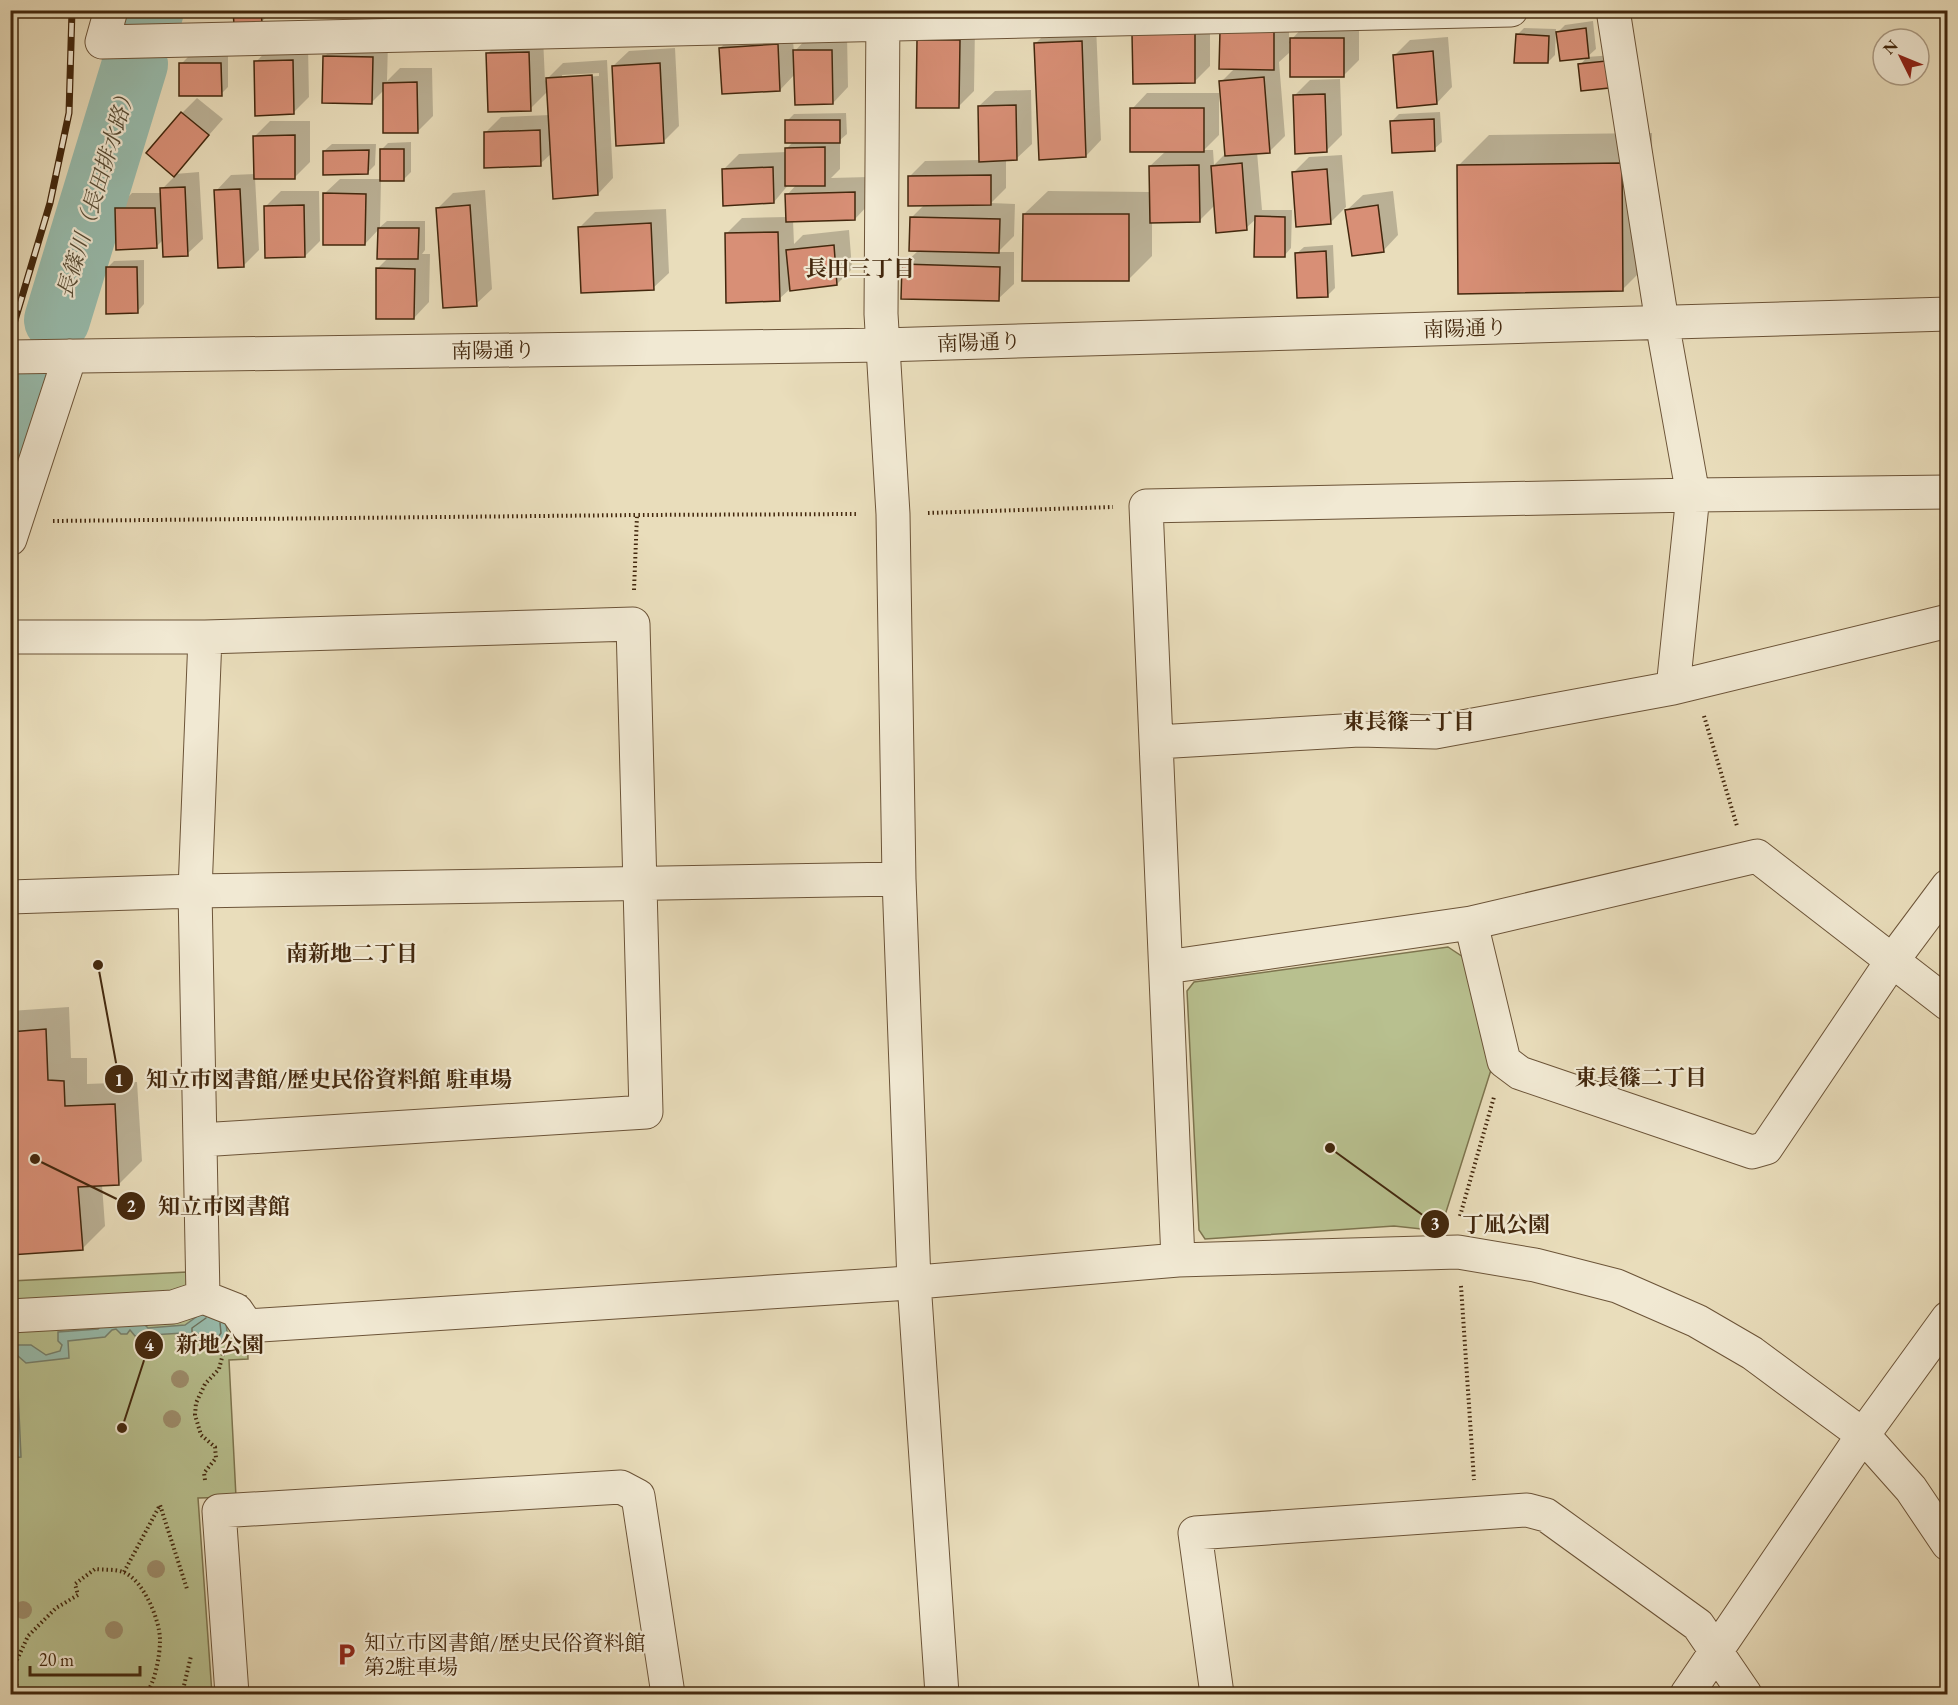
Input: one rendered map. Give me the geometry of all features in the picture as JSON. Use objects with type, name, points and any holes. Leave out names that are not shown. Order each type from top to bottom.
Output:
[{"type":"street","points":[[111,10],[102,42],[883,18],[1511,10]]},
{"type":"street","points":[[1613,10],[1662,322],[1693,495],[1683,685]]},
{"type":"street","points":[[883,18],[882,345],[893,514],[899,879],[915,1282],[942,1695]]},
{"type":"street","name":"南陽通り","points":[[10,357],[882,345],[1947,314]]},
{"type":"street","points":[[13,530],[70,356]]},
{"type":"street","points":[[1178,1260],[1146,506],[1947,492]]},
{"type":"street","points":[[1157,742],[1359,730],[1435,732],[1683,685],[1947,621]]},
{"type":"street","points":[[10,637],[205,637],[633,624],[646,1112],[200,1140]]},
{"type":"street","points":[[204,1297],[195,891],[205,637]]},
{"type":"street","points":[[1166,967],[1471,923],[1756,856],[1947,1004]]},
{"type":"street","points":[[10,897],[195,891],[899,879]]},
{"type":"street","points":[[1471,923],[1504,1061],[1520,1072],[1752,1152],[1766,1148],[1892,961],[1947,886]]},
{"type":"street","points":[[10,1317],[173,1307],[204,1297],[236,1310],[247,1326],[915,1282],[1178,1260],[1458,1252],[1535,1265],[1617,1286],[1697,1321],[1752,1353],[1863,1435],[1911,1489],[1947,1544]]},
{"type":"street","points":[[1687,1695],[1863,1435],[1947,1318]]},
{"type":"street","points":[[232,1695],[219,1511],[621,1487],[638,1496],[668,1695]]},
{"type":"street","points":[[1217,1695],[1195,1533],[1527,1510],[1546,1515],[1698,1625],[1745,1695]]},
{"type":"path","points":[[13,530],[637,515],[893,514],[1146,506]]},
{"type":"path","points":[[633,624],[637,515]]},
{"type":"path","points":[[1683,685],[1747,858]]},
{"type":"path","points":[[1476,1513],[1458,1252],[1458,1222],[1504,1061]]},
{"type":"path","points":[[219,1511],[217,1492],[211,1483],[204,1479],[204,1473],[216,1458],[215,1447],[201,1435],[195,1415],[196,1403],[205,1384],[219,1369],[222,1352],[236,1344],[247,1326]]},
{"type":"path","points":[[124,1572],[160,1505],[188,1590]]},
{"type":"path","points":[[21,1695],[12,1680],[16,1662],[28,1636],[56,1608],[78,1595],[75,1584],[95,1569],[124,1572],[140,1586],[153,1611],[160,1640],[153,1685],[146,1695]]},
{"type":"path","points":[[182,1695],[191,1659],[191,1647]]},
{"type":"green space","points":[[1448,947],[1463,957],[1491,1070],[1440,1231],[1394,1226],[1205,1239],[1199,1230],[1187,991],[1194,982]]},
{"type":"green space","points":[[187,1272],[232,1295],[246,1296],[248,1359],[229,1360],[236,1497],[198,1498],[212,1694],[11,1694],[11,1281]]},
{"type":"water","points":[[206,1310],[225,1315],[228,1340],[208,1344],[183,1333],[135,1336],[130,1330],[127,1334],[121,1334],[116,1329],[105,1337],[68,1341],[69,1358],[26,1363],[18,1356],[11,1357],[10,1346],[12,1345],[31,1345],[46,1355],[60,1351],[62,1345],[58,1341],[58,1332],[98,1329],[108,1318],[137,1317],[148,1328],[185,1325]]},
{"type":"water","points":[[18,1391],[21,1457],[11,1458],[11,1392]]},
{"type":"building","points":[[233,10],[261,10],[262,23],[234,25]]},
{"type":"building","points":[[297,10],[332,10],[332,15],[297,15]]},
{"type":"building","points":[[428,10],[480,10],[480,13],[428,14]]},
{"type":"building","points":[[565,10],[609,10],[609,12],[565,14]]},
{"type":"building","points":[[1586,28],[1589,58],[1560,61],[1556,32]]},
{"type":"building","points":[[1220,30],[1274,32],[1274,70],[1219,69]]},
{"type":"building","points":[[1195,33],[1195,83],[1133,84],[1132,34]]},
{"type":"building","points":[[1516,34],[1549,36],[1548,63],[1514,63]]},
{"type":"building","points":[[1290,38],[1344,38],[1344,77],[1290,77]]},
{"type":"building","points":[[917,40],[960,40],[959,108],[916,108]]},
{"type":"building","points":[[1082,41],[1086,157],[1039,160],[1034,43]]},
{"type":"building","points":[[778,44],[780,91],[722,94],[719,48]]},
{"type":"building","points":[[793,50],[832,50],[833,104],[795,105]]},
{"type":"building","points":[[1433,51],[1437,104],[1397,108],[1393,55]]},
{"type":"building","points":[[529,52],[531,111],[488,112],[486,53]]},
{"type":"building","points":[[323,56],[373,57],[372,104],[322,103]]},
{"type":"building","points":[[293,60],[294,114],[255,116],[254,61]]},
{"type":"building","points":[[1606,61],[1609,88],[1581,91],[1578,64]]},
{"type":"building","points":[[179,63],[221,63],[222,96],[179,96]]},
{"type":"building","points":[[660,63],[664,143],[616,146],[612,66]]},
{"type":"building","points":[[592,75],[598,195],[553,199],[546,78]]},
{"type":"building","points":[[1264,77],[1270,153],[1225,156],[1219,81]]},
{"type":"building","points":[[417,82],[418,133],[383,133],[383,83]]},
{"type":"building","points":[[1325,94],[1327,152],[1295,154],[1293,95]]},
{"type":"building","points":[[1016,105],[1017,160],[979,162],[978,106]]},
{"type":"building","points":[[1130,108],[1204,108],[1204,152],[1130,152]]},
{"type":"building","points":[[181,112],[209,135],[174,177],[146,153]]},
{"type":"building","points":[[1434,119],[1435,151],[1392,153],[1390,121]]},
{"type":"building","points":[[785,120],[840,120],[840,143],[785,143]]},
{"type":"building","points":[[540,130],[541,166],[484,168],[484,132]]},
{"type":"building","points":[[295,135],[295,179],[254,179],[253,136]]},
{"type":"building","points":[[825,147],[825,186],[785,186],[785,148]]},
{"type":"building","points":[[380,149],[404,149],[404,181],[380,181]]},
{"type":"building","points":[[369,150],[368,174],[323,175],[323,151]]},
{"type":"building","points":[[1242,163],[1247,230],[1216,233],[1211,166]]},
{"type":"building","points":[[1622,163],[1623,291],[1458,294],[1457,165]]},
{"type":"building","points":[[1199,165],[1200,222],[1150,223],[1149,166]]},
{"type":"building","points":[[773,167],[774,203],[723,206],[722,169]]},
{"type":"building","points":[[1327,169],[1331,224],[1296,227],[1292,172]]},
{"type":"building","points":[[991,175],[991,205],[908,206],[908,176]]},
{"type":"building","points":[[185,187],[188,256],[163,257],[160,188]]},
{"type":"building","points":[[240,189],[244,267],[218,268],[214,190]]},
{"type":"building","points":[[855,192],[855,220],[786,222],[785,194]]},
{"type":"building","points":[[323,193],[366,194],[365,245],[323,245]]},
{"type":"building","points":[[304,205],[305,257],[265,258],[264,206]]},
{"type":"building","points":[[470,205],[477,306],[443,308],[436,208]]},
{"type":"building","points":[[1378,205],[1384,252],[1352,256],[1345,210]]},
{"type":"building","points":[[115,208],[155,208],[157,248],[116,250]]},
{"type":"building","points":[[1023,214],[1129,214],[1129,281],[1022,281]]},
{"type":"building","points":[[1255,216],[1285,217],[1285,257],[1254,257]]},
{"type":"building","points":[[910,217],[1000,219],[999,253],[909,251]]},
{"type":"building","points":[[651,223],[654,290],[581,293],[578,227]]},
{"type":"building","points":[[378,228],[419,228],[418,259],[377,259]]},
{"type":"building","points":[[778,232],[780,301],[726,303],[725,233]]},
{"type":"building","points":[[834,245],[837,285],[790,291],[786,250]]},
{"type":"building","points":[[1326,251],[1328,297],[1297,298],[1295,253]]},
{"type":"building","points":[[902,264],[1000,267],[999,301],[901,299]]},
{"type":"building","points":[[106,267],[137,267],[138,313],[106,314]]},
{"type":"building","points":[[376,268],[415,269],[414,319],[376,319]]},
{"type":"building","points":[[46,1029],[48,1080],[64,1081],[65,1106],[115,1104],[119,1185],[78,1187],[83,1250],[10,1255],[10,1032]]},
{"type":"waterway","name":"長篠川（長田排水路）","points":[[148,21],[151,10]]},
{"type":"waterway","name":"長篠川（長田排水路）","points":[[57,320],[135,64]]},
{"type":"waterway","points":[[10,464],[32,396]]},
{"type":"railway","points":[[10,337],[50,203],[69,113],[72,10]]},
{"type":"place","name":"知立市図書館/歴史民俗資料館 駐車場","points":[[98,965]]},
{"type":"place","name":"丁凪公園","points":[[1330,1148]]},
{"type":"place","name":"知立市図書館","points":[[35,1159]]},
{"type":"place","name":"新地公園","points":[[122,1428]]},
{"type":"place","name":"知立市図書館/歴史民俗資料館 第2駐車場","points":[[346,1654]]},
{"type":"district","name":"長田三丁目","points":[[860,268]]},
{"type":"district","name":"東長篠一丁目","points":[[1409,721]]},
{"type":"district","name":"南新地二丁目","points":[[352,953]]},
{"type":"district","name":"東長篠二丁目","points":[[1641,1077]]}]
